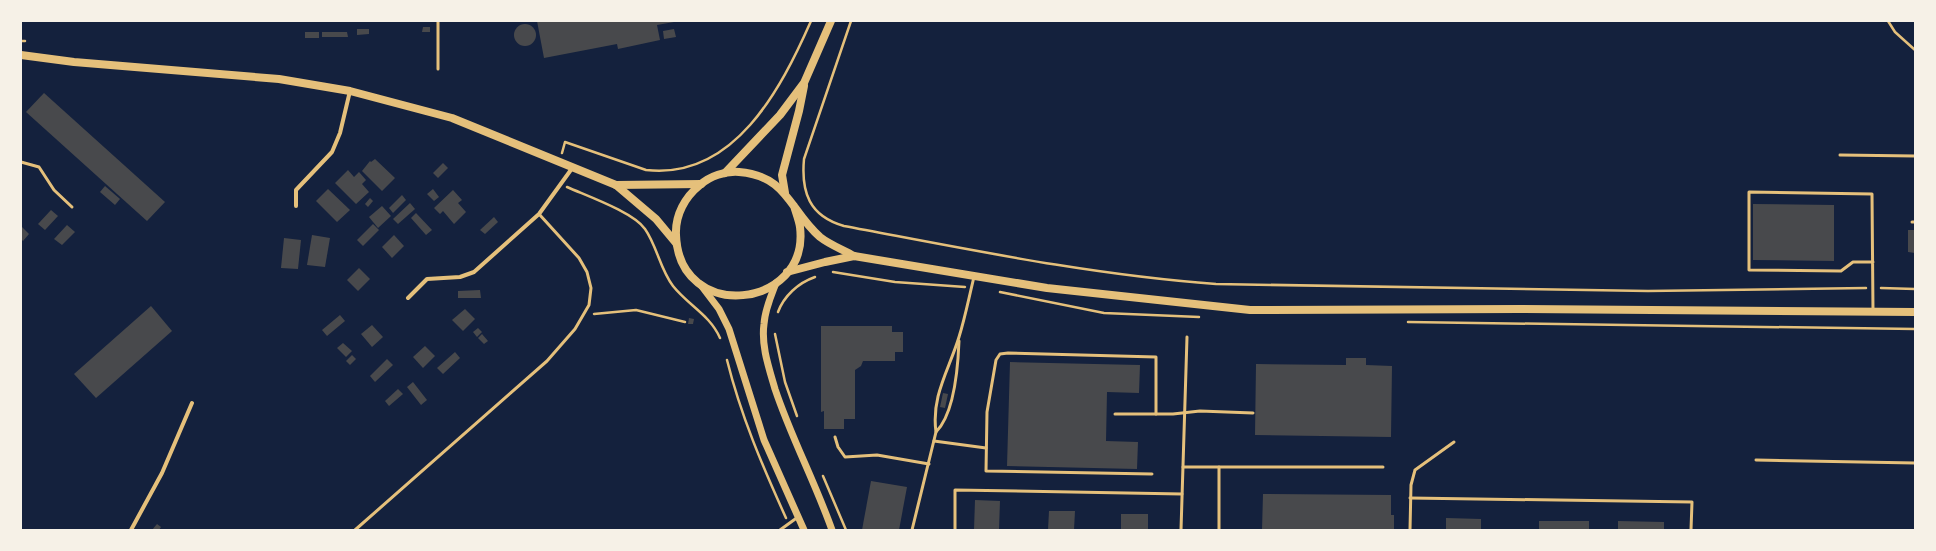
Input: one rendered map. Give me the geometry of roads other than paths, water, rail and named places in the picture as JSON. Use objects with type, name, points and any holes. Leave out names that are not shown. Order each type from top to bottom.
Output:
[{"type":"main road","points":[[786,194],[782,175],[799,110],[804,83],[831,21]]},
{"type":"main road","points":[[21,55],[74,62],[279,79],[350,91],[452,118],[616,184],[656,219],[676,243]]},
{"type":"main road","points":[[725,173],[780,115],[804,83]]},
{"type":"main road","points":[[794,206],[800,226],[800,244],[795,259],[787,272],[776,283],[762,292],[742,296],[720,294],[700,284],[688,272],[679,256],[676,243],[676,222],[685,200],[701,184],[714,176],[725,173],[750,173],[765,178],[776,184],[786,194],[820,237],[854,256],[974,277],[1107,296],[1250,310],[1519,308],[1915,312]]},
{"type":"main road","points":[[616,184],[701,184]]},
{"type":"main road","points":[[787,272],[854,256]]},
{"type":"street","points":[[296,206],[296,190],[332,152],[340,133],[350,91]]},
{"type":"street","points":[[408,298],[427,279],[460,277],[474,272],[539,214],[562,184],[573,166]]},
{"type":"street","points":[[776,283],[768,304],[764,324],[764,342],[767,364],[786,420],[832,530]]},
{"type":"street","points":[[700,284],[719,309],[738,350],[744,380],[764,440],[804,530]]},
{"type":"street","points":[[131,530],[162,473],[192,403]]},
{"type":"lane","points":[[438,21],[438,69]]},
{"type":"lane","points":[[1840,155],[1915,156]]},
{"type":"lane","points":[[21,162],[40,167],[54,190],[72,207]]},
{"type":"lane","points":[[1873,262],[1853,262],[1841,271],[1749,270],[1749,192],[1872,194],[1873,262],[1873,312]]},
{"type":"lane","points":[[355,530],[547,361],[575,329],[589,305],[591,288],[587,272],[579,258],[539,214]]},
{"type":"lane","points":[[912,530],[936,432],[934,420],[942,379],[959,338],[974,277]]},
{"type":"lane","points":[[1181,530],[1187,337]]},
{"type":"lane","points":[[936,432],[943,426],[951,400],[958,369],[959,338]]},
{"type":"lane","points":[[1152,474],[986,471],[987,412],[996,360],[1000,354],[1156,357],[1156,414]]},
{"type":"lane","points":[[1115,414],[1156,414],[1200,411],[1253,413]]},
{"type":"lane","points":[[834,437],[838,447],[845,457],[877,455],[929,464]]},
{"type":"lane","points":[[934,442],[986,448]]},
{"type":"lane","points":[[1410,530],[1411,485],[1415,470],[1454,442]]},
{"type":"lane","points":[[1756,460],[1915,463]]},
{"type":"lane","points":[[1183,467],[1384,467]]},
{"type":"lane","points":[[1218,530],[1219,467]]},
{"type":"lane","points":[[955,530],[955,490],[1182,494]]},
{"type":"lane","points":[[1410,498],[1692,502],[1691,530]]},
{"type":"lane","points":[[780,530],[799,516]]}]
